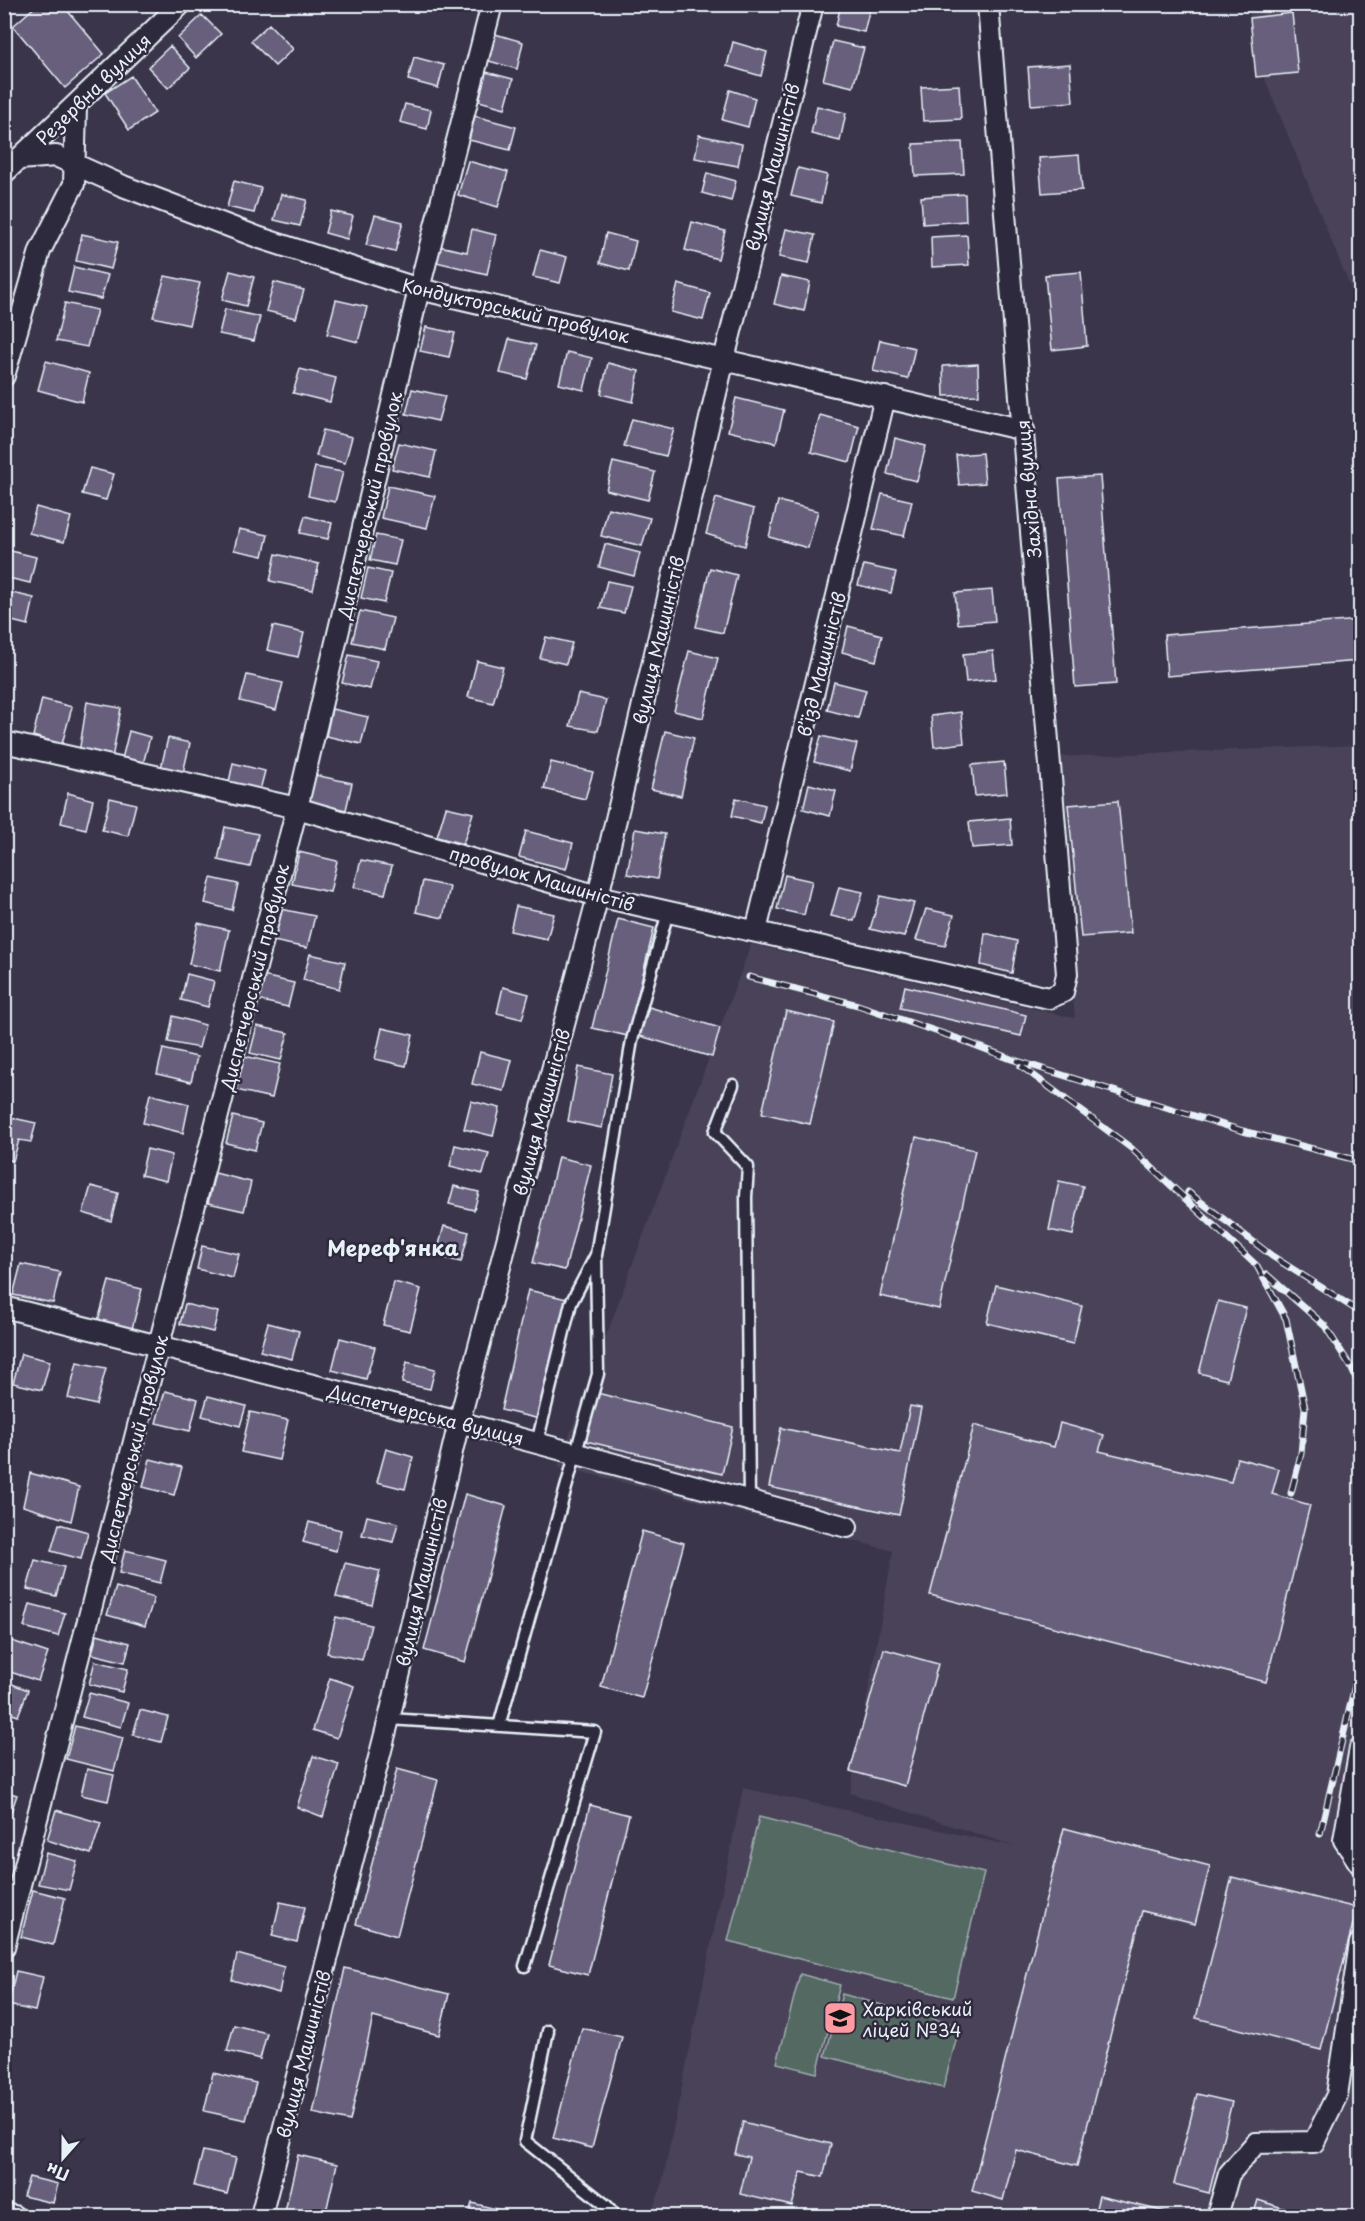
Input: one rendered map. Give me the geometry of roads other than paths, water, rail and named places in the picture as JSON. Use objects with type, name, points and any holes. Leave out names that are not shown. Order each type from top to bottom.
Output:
[{"type":"street","name":"Резервна вулиця","points":[[4,173],[76,107],[181,4]]},
{"type":"street","name":"Диспетчерський провулок","points":[[4,1947],[297,808],[419,289],[492,4]]},
{"type":"street","name":"вулиця Машиністів","points":[[261,2217],[389,1719],[459,1422],[598,896],[724,359],[813,4]]},
{"type":"street","name":"Західна вулиця","points":[[988,4],[1067,974]]},
{"type":"street","points":[[4,375],[40,251],[74,184],[76,107]]},
{"type":"street","name":"Кондукторський провулок","points":[[20,159],[56,156],[123,186],[260,238],[419,289],[1024,430]]},
{"type":"street","name":"в’їзд Машиністів","points":[[756,931],[885,398]]},
{"type":"street","name":"провулок Машиністів","points":[[4,742],[297,808],[598,896],[1049,998],[1063,992],[1067,974]]},
{"type":"street","name":"Диспетчерська вулиця","points":[[4,1307],[459,1422],[847,1527]]},
{"type":"street","points":[[1360,1748],[1344,1840],[1360,1864]]},
{"type":"street","points":[[1217,2217],[1229,2174],[1256,2143],[1314,2142],[1337,2095],[1360,1943]]},
{"type":"street","points":[[4,2214],[14,2217]]},
{"type":"lane","points":[[498,1726],[598,1374],[596,1256],[632,1040],[668,912]]},
{"type":"lane","points":[[733,1085],[715,1132],[748,1167],[746,1197],[749,1501]]},
{"type":"lane","points":[[537,1443],[571,1303],[596,1256]]},
{"type":"lane","points":[[389,1719],[595,1732],[525,1966]]},
{"type":"lane","points":[[548,2031],[525,2141],[607,2206],[616,2217]]},
{"type":"railway","points":[[749,977],[858,1005],[1011,1059],[1243,1131],[1360,1161]]},
{"type":"railway","points":[[1021,1066],[1131,1148],[1257,1266],[1286,1319],[1305,1408],[1301,1454],[1291,1493]]},
{"type":"railway","points":[[1188,1192],[1272,1256],[1360,1312]]},
{"type":"railway","points":[[1266,1274],[1325,1326],[1351,1367],[1360,1387]]},
{"type":"railway","points":[[1320,1834],[1360,1664]]},
{"type":"place","name":"Харківський ліцей №34","points":[[840,2018]]},
{"type":"district","name":"Мереф'янка","points":[[393,1247]]}]
